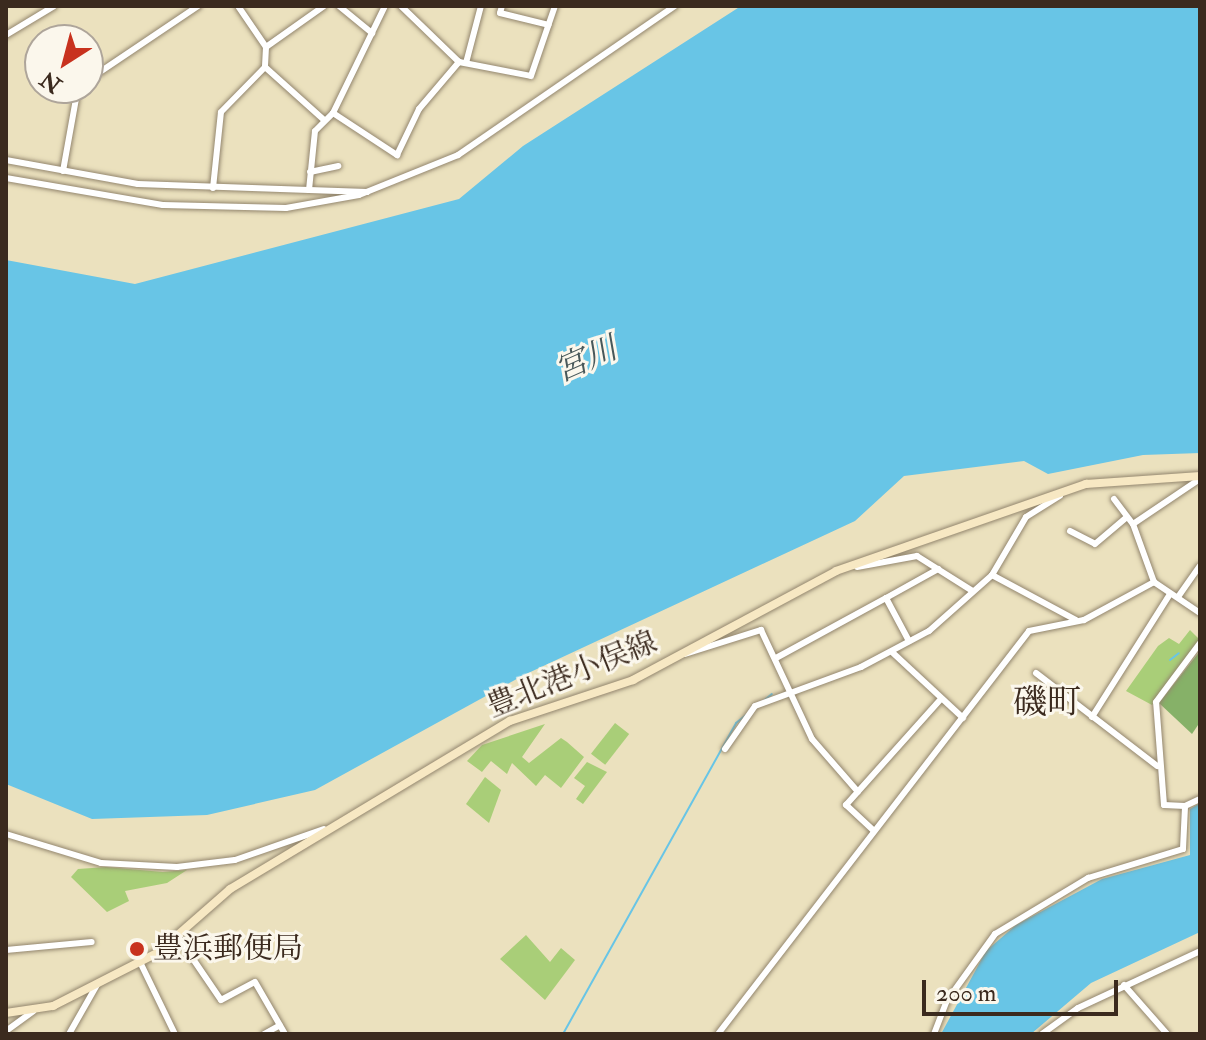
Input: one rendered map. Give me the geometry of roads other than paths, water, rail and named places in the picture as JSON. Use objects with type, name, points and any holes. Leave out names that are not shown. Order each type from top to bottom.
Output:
[{"type":"main road","name":"豊北港小俣線","points":[[6,1013],[34,1011],[97,985],[140,962],[178,937],[230,889],[521,715],[592,697],[685,654],[836,571],[1072,488],[1200,477]]},
{"type":"street","points":[[6,35],[54,6]]},
{"type":"street","points":[[104,69],[198,6]]},
{"type":"street","points":[[213,188],[221,112],[265,67],[266,47],[238,6]]},
{"type":"street","points":[[266,47],[324,6]]},
{"type":"street","points":[[339,6],[372,33]]},
{"type":"street","points":[[309,190],[315,131],[333,113],[385,6]]},
{"type":"street","points":[[401,6],[462,62],[531,76],[555,6]]},
{"type":"street","points":[[333,113],[397,155],[419,109],[462,62],[481,6]]},
{"type":"street","points":[[6,178],[163,205],[286,208],[368,192],[458,155],[675,6]]},
{"type":"street","points":[[500,13],[549,25]]},
{"type":"street","points":[[265,67],[324,120]]},
{"type":"street","points":[[63,171],[75,104]]},
{"type":"street","points":[[6,160],[63,171],[213,188],[368,192]]},
{"type":"street","points":[[310,172],[338,166]]},
{"type":"street","points":[[1133,524],[1200,477]]},
{"type":"street","points":[[725,749],[751,708],[788,689],[892,652],[909,641],[992,575],[1026,517],[1072,488]]},
{"type":"street","points":[[1114,499],[1133,524],[1154,582],[1200,613]]},
{"type":"street","points":[[1070,531],[1095,544],[1127,517]]},
{"type":"street","points":[[836,571],[917,556],[971,590]]},
{"type":"street","points":[[1092,717],[1174,596],[1200,566]]},
{"type":"street","points":[[776,658],[938,569]]},
{"type":"street","points":[[992,575],[1076,620]]},
{"type":"street","points":[[718,1034],[1029,631],[1076,620],[1154,582]]},
{"type":"street","points":[[886,598],[909,641]]},
{"type":"street","points":[[685,654],[757,629],[776,658],[812,739],[858,792]]},
{"type":"street","points":[[1200,643],[1156,702],[1157,766],[1164,805],[1185,806],[1200,799]]},
{"type":"street","points":[[892,652],[939,701],[963,718]]},
{"type":"street","points":[[1036,673],[1157,766]]},
{"type":"street","points":[[873,830],[846,805],[939,701]]},
{"type":"street","points":[[934,1034],[946,1002],[995,934],[1088,878],[1183,849],[1185,806]]},
{"type":"street","points":[[6,834],[101,863],[177,867],[263,852],[357,814]]},
{"type":"street","points":[[178,937],[221,1000],[255,982],[285,1034]]},
{"type":"street","points":[[6,950],[92,942]]},
{"type":"street","points":[[1042,1034],[1124,985],[1200,951]]},
{"type":"street","points":[[140,962],[175,1034]]},
{"type":"street","points":[[69,1034],[97,985]]},
{"type":"street","points":[[1124,985],[1167,1034]]},
{"type":"street","points":[[6,1031],[34,1011]]},
{"type":"street","points":[[264,1034],[280,1025]]},
{"type":"water","name":"宮川","points":[[741,6],[1200,6],[1200,453],[1143,455],[1048,474],[1024,461],[904,476],[855,521],[524,675],[315,790],[207,815],[92,819],[6,784],[6,260],[135,284],[459,199],[523,146]]},
{"type":"water","points":[[1200,803],[1200,932],[1091,983],[1031,1034],[941,1034],[986,951],[1016,925],[1102,879],[1190,855],[1190,809]]},
{"type":"waterway","points":[[1170,660],[1179,653]]},
{"type":"waterway","points":[[563,1034],[736,723],[772,694]]},
{"type":"place","name":"豊浜郵便局","points":[[137,949]]},
{"type":"district","name":"磯町","points":[[1047,703]]}]
